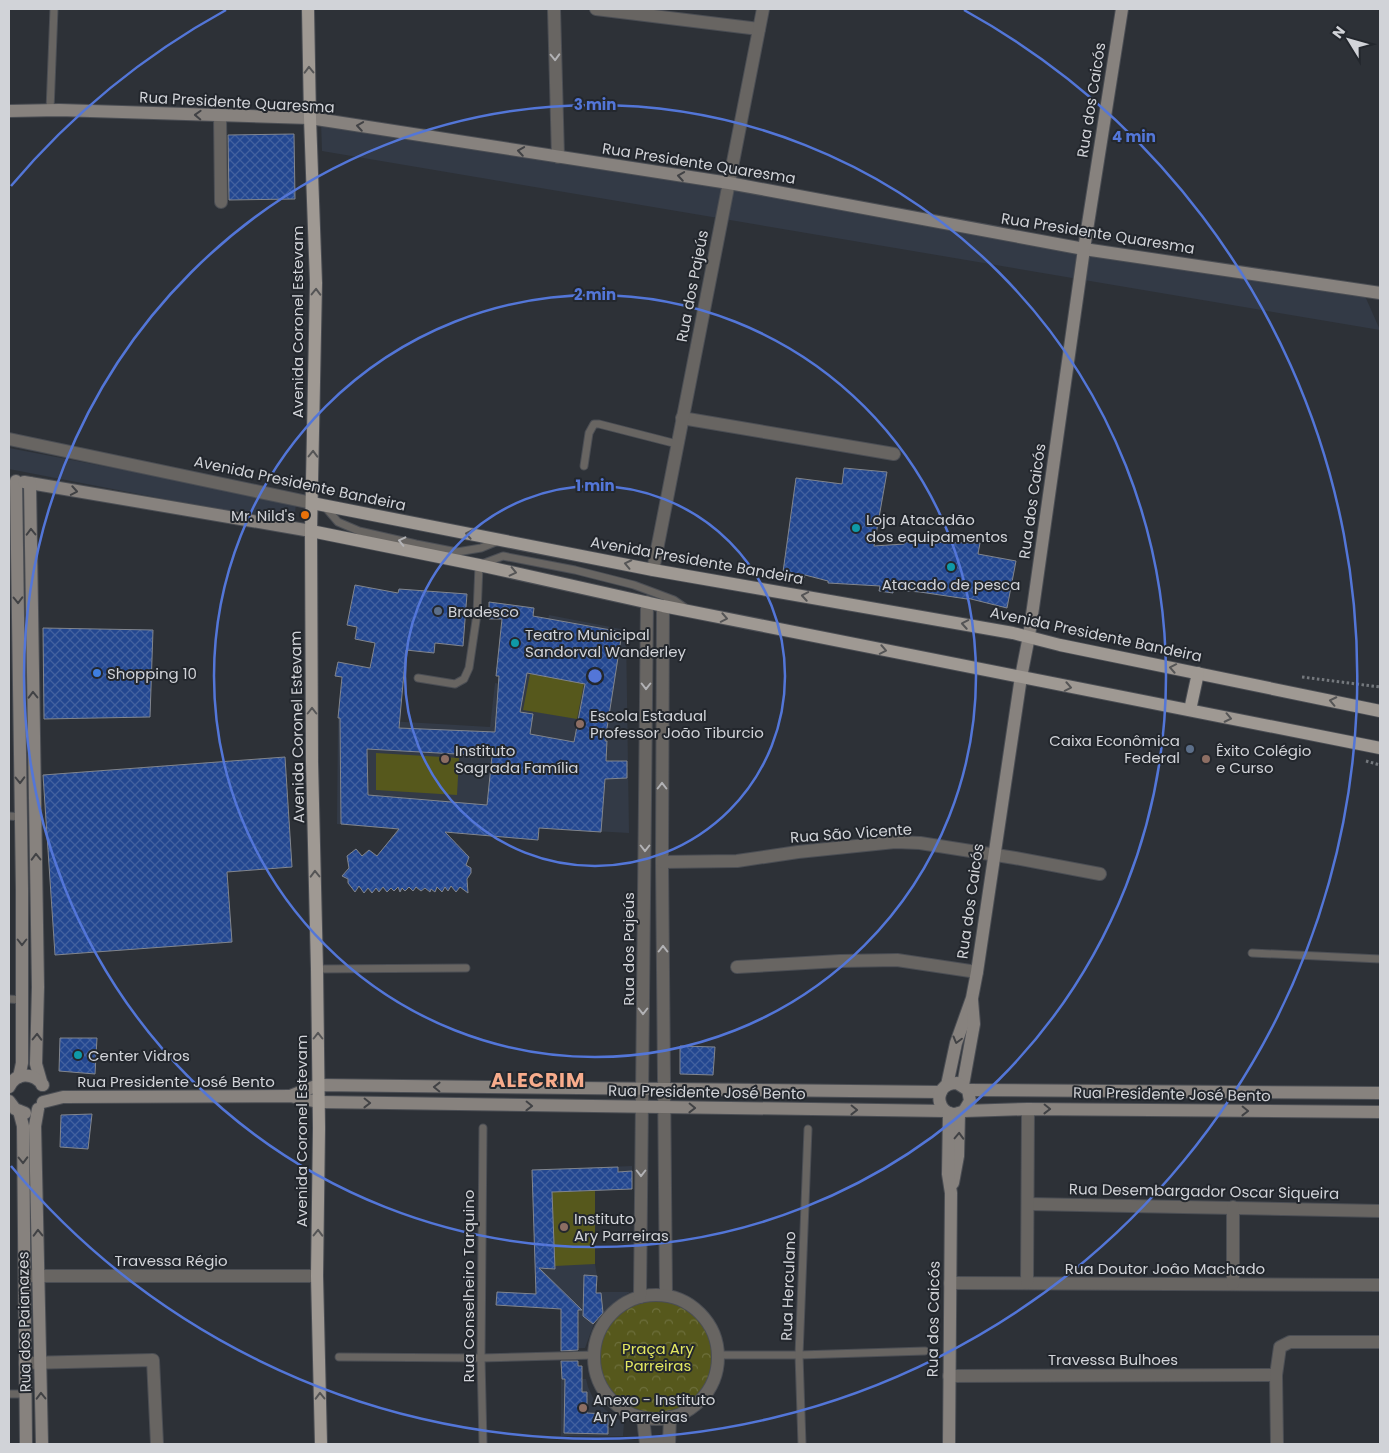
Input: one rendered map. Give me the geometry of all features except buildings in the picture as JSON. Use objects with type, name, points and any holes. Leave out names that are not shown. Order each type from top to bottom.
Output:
[{"type":"main road","name":"Avenida Coronel Estevam","points":[[308,9],[316,283],[318,504],[311,531],[312,762],[318,1085],[317,1276],[321,1444]]},
{"type":"main road","name":"Avenida Presidente Bandeira","points":[[318,504],[653,570],[1029,636],[1380,710]]},
{"type":"main road","points":[[311,531],[479,565],[663,606],[1380,748]]},
{"type":"main road","points":[[1190,710],[1198,673]]},
{"type":"street","points":[[554,9],[558,157]]},
{"type":"street","points":[[596,9],[759,29]]},
{"type":"street","name":"Rua dos Pajeús","points":[[653,570],[763,9]]},
{"type":"street","name":"Rua dos Caicós","points":[[944,1089],[956,1043],[972,998],[977,972],[993,855],[1029,636],[1084,249],[1122,9]]},
{"type":"street","name":"Rua Presidente Quaresma","points":[[9,111],[50,110],[310,118],[729,183],[1084,249],[1380,293]]},
{"type":"street","points":[[220,115],[221,202]]},
{"type":"street","points":[[682,418],[894,454]]},
{"type":"street","name":"Avenida Presidente Bandeira","points":[[9,439],[318,504]]},
{"type":"street","points":[[12,1084],[22,1064],[22,890],[15,817],[20,758],[13,480],[311,531]]},
{"type":"street","points":[[30,483],[38,987],[36,1064],[42,1096]]},
{"type":"street","name":"Rua dos Pajeús","points":[[640,1297],[647,602]]},
{"type":"street","points":[[663,606],[662,862],[666,1295]]},
{"type":"street","points":[[18,624],[32,621]]},
{"type":"street","name":"Rua São Vicente","points":[[662,862],[737,860],[895,842],[993,855],[1100,874]]},
{"type":"street","points":[[22,890],[36,891]]},
{"type":"street","points":[[738,967],[840,961],[897,960],[977,972]]},
{"type":"street","name":"Rua dos Caicós","points":[[965,1088],[974,1024],[972,998]]},
{"type":"street","points":[[12,1084],[30,1076],[37,1079],[42,1096]]},
{"type":"street","points":[[957,1083],[965,1088],[970,1101],[954,1112],[940,1102],[944,1089],[957,1083]]},
{"type":"street","name":"Rua Presidente José Bento","points":[[290,1096],[318,1085],[792,1091],[944,1089]]},
{"type":"street","points":[[471,1087],[471,1105]]},
{"type":"street","name":"Rua Presidente José Bento","points":[[965,1088],[1094,1092],[1380,1093]]},
{"type":"street","points":[[792,1091],[792,1109]]},
{"type":"street","points":[[1094,1092],[1094,1110]]},
{"type":"street","points":[[1214,1111],[1215,1093]]},
{"type":"street","points":[[1331,1112],[1332,1094]]},
{"type":"street","name":"Rua Presidente José Bento","points":[[11,1105],[29,1113],[42,1096],[290,1096],[318,1102],[642,1108],[954,1112],[1028,1109],[1380,1112]]},
{"type":"street","name":"Rua dos Paianazes","points":[[42,1096],[35,1126],[42,1444]]},
{"type":"street","name":"Rua dos Paianazes","points":[[11,1105],[22,1126],[26,1444]]},
{"type":"street","points":[[1027,1283],[1028,1109]]},
{"type":"street","name":"Rua dos Caicós","points":[[949,1444],[951,1193],[947,1155],[954,1112]]},
{"type":"street","name":"Rua Desembargador Oscar Siqueira","points":[[1028,1204],[1380,1211]]},
{"type":"street","points":[[1233,1207],[1233,1284]]},
{"type":"street","name":"Travessa Régio","points":[[24,1276],[317,1276]]},
{"type":"street","name":"Rua Doutor Joâo Machado","points":[[950,1283],[1380,1285]]},
{"type":"street","points":[[657,1294],[666,1295],[686,1302],[703,1315],[714,1334],[718,1354],[716,1371],[710,1387],[700,1401],[686,1411],[670,1417],[657,1419],[643,1418],[623,1410],[607,1395],[597,1376],[594,1355],[598,1333],[610,1315],[628,1301],[657,1294]]},
{"type":"street","points":[[1277,1444],[1276,1375],[1280,1347],[1290,1342],[1380,1342]]},
{"type":"street","points":[[25,1363],[153,1360],[157,1444]]},
{"type":"street","name":"Travessa Bulhoes","points":[[949,1376],[1276,1375]]},
{"type":"street","points":[[650,1444],[669,1443],[670,1417]]},
{"type":"street","points":[[643,1418],[646,1444]]},
{"type":"lane","points":[[50,110],[54,9]]},
{"type":"lane","points":[[584,466],[589,433],[594,424],[677,444]]},
{"type":"lane","points":[[318,504],[338,522],[358,531],[416,544],[457,552],[481,548],[500,540]]},
{"type":"lane","points":[[418,678],[455,684],[464,679],[469,668],[477,614],[479,565],[503,556],[575,570],[634,585],[674,600],[691,611]]},
{"type":"lane","points":[[20,758],[34,756]]},
{"type":"lane","points":[[1252,953],[1380,959]]},
{"type":"lane","points":[[317,969],[466,968]]},
{"type":"lane","points":[[9,1000],[22,1000]]},
{"type":"lane","name":"Rua Conselheiro Tarquino","points":[[483,1128],[481,1358],[483,1444]]},
{"type":"lane","name":"Rua Herculano","points":[[802,1444],[799,1355],[808,1129]]},
{"type":"lane","points":[[718,1354],[799,1355],[925,1352]]},
{"type":"lane","points":[[339,1357],[481,1358],[594,1355]]},
{"type":"lane","points":[[9,1394],[25,1394]]},
{"type":"path","points":[[1302,677],[1380,687]]},
{"type":"shaded area","points":[[321,121],[1365,296],[1380,330],[322,151]]},
{"type":"shaded area","points":[[9,448],[296,503],[294,524],[9,469]]},
{"type":"shaded area","points":[[549,615],[626,630],[629,833],[540,828],[538,840],[337,824],[338,718],[490,727],[495,683],[523,687],[527,674],[537,675]]},
{"type":"shaded area","name":"Instituto Ary Parreiras","points":[[632,1166],[632,1189],[595,1191],[596,1292],[630,1292],[619,1299],[595,1321],[585,1348],[561,1349],[560,1308],[496,1305],[497,1292],[537,1294],[532,1170]]},
{"type":"shaded area","name":"Anexo - Instituto Ary Parreiras","points":[[561,1379],[586,1379],[593,1398],[624,1423],[623,1436],[561,1436]]},
{"type":"green space","points":[[530,674],[584,683],[577,719],[523,710]]},
{"type":"green space","points":[[376,753],[459,758],[457,795],[376,790]]},
{"type":"green space","points":[[595,1191],[595,1264],[555,1266],[552,1192]]},
{"type":"green space","name":"Praça Ary Parreiras","points":[[658,1298],[680,1303],[700,1315],[712,1335],[717,1357],[712,1379],[700,1399],[680,1411],[658,1416],[636,1411],[616,1399],[604,1379],[599,1357],[604,1335],[616,1315],[636,1303]]},
{"type":"place","name":"Mr. Nild's","points":[[305,515]]},
{"type":"place","name":"Loja Atacadão dos equipamentos","points":[[856,528]]},
{"type":"place","name":"Atacado de pesca","points":[[951,567]]},
{"type":"place","name":"Bradesco","points":[[438,611]]},
{"type":"place","name":"Teatro Municipal Sandorval Wanderley","points":[[515,643]]},
{"type":"place","name":"Shopping 10","points":[[97,673]]},
{"type":"place","name":"Escola Estadual Professor João Tiburcio","points":[[580,724]]},
{"type":"place","name":"Caixa Econômica Federal","points":[[1190,749]]},
{"type":"place","name":"Instituto Sagrada Família","points":[[445,759]]},
{"type":"place","name":"Êxito Colégio e Curso","points":[[1206,759]]},
{"type":"place","name":"Center Vidros","points":[[78,1055]]},
{"type":"place","name":"Instituto Ary Parreiras","points":[[564,1227]]},
{"type":"place","name":"Anexo - Instituto Ary Parreiras","points":[[583,1408]]},
{"type":"district","name":"ALECRIM","points":[[538,1080]]}]
